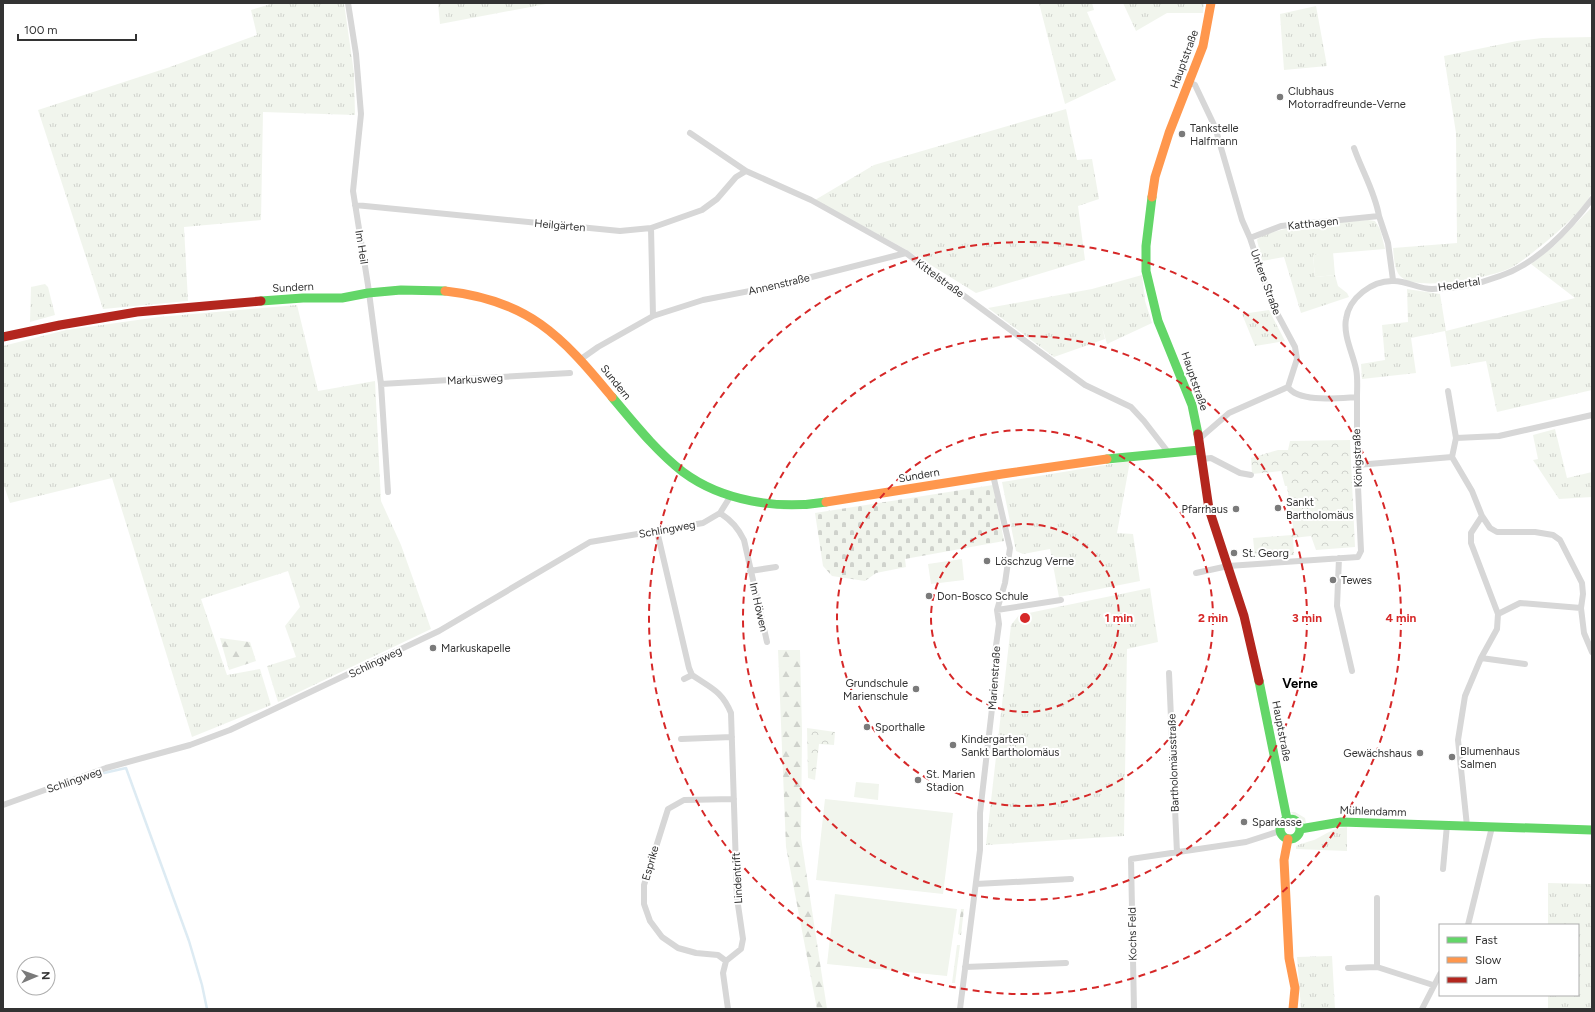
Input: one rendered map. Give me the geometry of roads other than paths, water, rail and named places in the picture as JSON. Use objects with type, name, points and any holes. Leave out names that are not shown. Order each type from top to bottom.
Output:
[{"type":"street","name":"Im Heil","points":[[348,3],[356,54],[361,107],[361,121],[353,192],[369,293],[380,384],[388,492]]},
{"type":"street","name":"Hauptstraße","points":[[1211,3],[1204,46],[1189,82],[1155,177],[1146,246],[1146,271],[1157,318],[1192,405],[1199,439],[1209,509],[1244,616],[1272,739],[1287,819]]},
{"type":"street","name":"Untere Straße","points":[[1189,82],[1195,85],[1215,127],[1242,220],[1250,238],[1272,304],[1295,347],[1296,359],[1288,387]]},
{"type":"street","name":"Kittelstraße","points":[[690,133],[746,171],[811,200],[906,253],[1085,385],[1130,407],[1144,421],[1168,452]]},
{"type":"street","points":[[1354,148],[1361,169],[1375,197],[1379,216],[1388,243],[1393,280]]},
{"type":"street","name":"Heilgärten","points":[[355,206],[620,231],[651,228],[702,210],[717,199],[736,177],[746,171]]},
{"type":"street","name":"Hedertal","points":[[1357,396],[1356,371],[1347,335],[1346,319],[1351,305],[1362,291],[1381,282],[1393,280],[1430,289],[1450,288],[1501,276],[1527,262],[1552,243],[1576,219],[1592,200]]},
{"type":"street","name":"Katthagen","points":[[1250,238],[1281,226],[1379,216]]},
{"type":"street","points":[[651,228],[653,316]]},
{"type":"street","name":"Annenstraße","points":[[581,359],[598,347],[653,316],[703,300],[776,286],[906,253]]},
{"type":"street","name":"Sundern","points":[[3,337],[73,322],[157,310],[297,298],[343,298],[369,293],[428,290],[456,292],[486,298],[518,310],[537,320],[564,341],[581,359],[632,422],[673,464],[694,480],[712,490],[730,497],[774,506],[804,506],[993,475],[1168,452],[1201,454]]},
{"type":"street","name":"Markusweg","points":[[380,384],[570,373]]},
{"type":"street","points":[[1199,439],[1229,413],[1288,387],[1300,396],[1357,396]]},
{"type":"street","points":[[1448,391],[1456,438],[1452,457],[1472,491],[1482,516],[1490,528],[1497,532],[1535,532],[1553,535],[1560,540],[1582,583],[1583,594],[1581,608],[1584,633],[1592,652]]},
{"type":"street","name":"Königstraße","points":[[1196,573],[1228,566],[1358,557],[1361,551],[1357,465],[1357,396]]},
{"type":"street","points":[[1456,438],[1499,436],[1592,415]]},
{"type":"street","points":[[1201,454],[1212,458],[1240,473],[1252,475]]},
{"type":"street","points":[[1357,465],[1452,457]]},
{"type":"street","name":"Marienstraße","points":[[960,1009],[980,850],[980,814],[997,665],[995,654],[998,624],[997,610],[1005,583],[1010,548],[993,475]]},
{"type":"street","name":"Schlingweg","points":[[3,805],[106,768],[190,745],[230,730],[438,631],[590,542],[703,523],[720,513],[730,497]]},
{"type":"street","name":"Im Höwen","points":[[720,513],[731,520],[738,528],[744,540],[767,642]]},
{"type":"street","points":[[1467,826],[1458,740],[1465,696],[1481,658],[1497,629],[1498,614],[1472,543],[1471,533],[1482,516]]},
{"type":"street","points":[[657,530],[689,668],[692,675],[684,679]]},
{"type":"street","points":[[1339,558],[1337,606],[1352,671]]},
{"type":"street","name":"Im Höwen","points":[[750,571],[776,567]]},
{"type":"street","points":[[997,610],[1061,600]]},
{"type":"street","points":[[1498,614],[1520,603],[1581,608]]},
{"type":"street","points":[[1481,658],[1524,664]]},
{"type":"street","name":"Bartholomäusstraße","points":[[1169,673],[1177,853]]},
{"type":"street","name":"Lindentrift","points":[[692,675],[715,689],[725,700],[731,713],[737,898],[743,939],[741,949],[726,961]]},
{"type":"street","points":[[681,739],[732,737]]},
{"type":"street","name":"Esprike","points":[[726,961],[718,955],[696,954],[678,948],[662,937],[650,921],[646,910],[644,904],[644,885],[668,809],[684,800],[734,799]]},
{"type":"street","points":[[1287,819],[1296,820],[1300,829],[1296,836],[1288,838],[1282,836],[1280,831],[1281,823],[1287,819]]},
{"type":"street","name":"Mühlendamm","points":[[1300,829],[1342,822],[1592,830]]},
{"type":"street","points":[[1443,869],[1447,825]]},
{"type":"street","points":[[1468,924],[1492,827]]},
{"type":"street","points":[[1177,853],[1246,842],[1280,831]]},
{"type":"street","points":[[1288,838],[1284,860],[1289,958],[1295,988],[1293,1009]]},
{"type":"street","name":"Kochs Feld","points":[[1134,1009],[1131,859],[1177,853]]},
{"type":"street","points":[[976,884],[1071,880]]},
{"type":"street","points":[[1377,898],[1377,967]]},
{"type":"street","points":[[726,961],[723,973],[728,1009]]},
{"type":"street","points":[[965,967],[1066,963]]},
{"type":"street","points":[[1348,968],[1377,967],[1433,985]]},
{"type":"street","points":[[1422,1009],[1439,976]]},
{"type":"waterway","points":[[104,773],[126,768],[189,941],[202,985],[207,1009]]},
{"type":"place","name":"Clubhaus Motorradfreunde-Verne","points":[[1280,97]]},
{"type":"place","name":"Tankstelle Halfmann","points":[[1182,134]]},
{"type":"place","name":"Sankt Bartholomäus","points":[[1278,508]]},
{"type":"place","name":"Pfarrhaus","points":[[1236,509]]},
{"type":"place","name":"St. Georg","points":[[1234,553]]},
{"type":"place","name":"Löschzug Verne","points":[[987,561]]},
{"type":"place","name":"Tewes","points":[[1333,580]]},
{"type":"place","name":"Don-Bosco Schule","points":[[929,596]]},
{"type":"place","name":"Markuskapelle","points":[[433,648]]},
{"type":"place","name":"Grundschule Marienschule","points":[[916,689]]},
{"type":"place","name":"Sporthalle","points":[[867,727]]},
{"type":"place","name":"Kindergarten Sankt Bartholomäus","points":[[953,745]]},
{"type":"place","name":"Gewächshaus","points":[[1420,753]]},
{"type":"place","name":"Blumenhaus Salmen","points":[[1452,757]]},
{"type":"place","name":"St. Marien Stadion","points":[[918,780]]},
{"type":"place","name":"Sparkasse","points":[[1244,822]]},
{"type":"district","name":"Verne","points":[[1300,683]]}]
